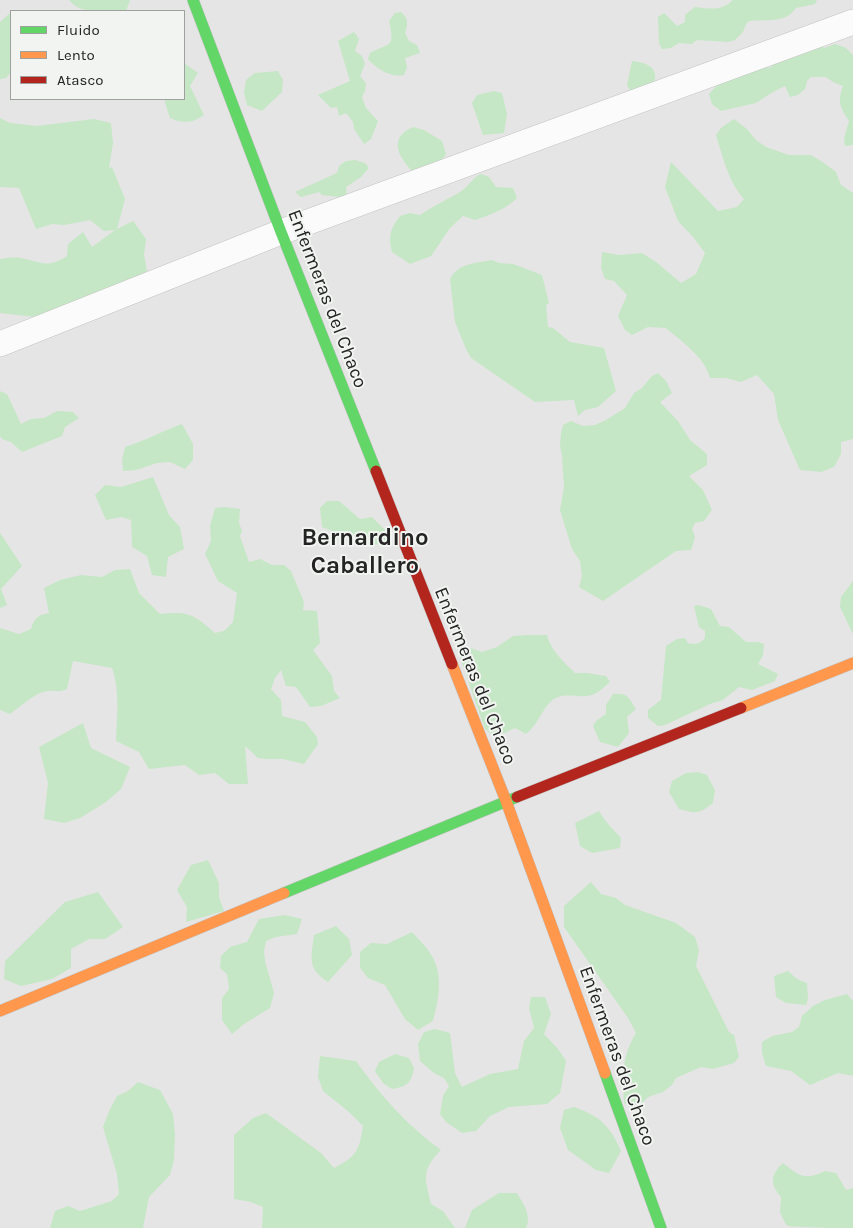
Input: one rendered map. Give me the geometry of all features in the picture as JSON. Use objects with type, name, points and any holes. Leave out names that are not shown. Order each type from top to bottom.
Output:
[{"type":"main road","name":"Enfermeras del Chaco","points":[[193,0],[281,232],[506,802],[661,1228]]},
{"type":"main road","points":[[0,1011],[506,802],[851,670]]},
{"type":"street","points":[[0,344],[281,232],[853,22]]},
{"type":"green space","points":[[69,0],[130,0],[126,10],[85,10],[74,5]]},
{"type":"green space","points":[[733,0],[817,0],[815,4],[796,8],[792,13],[781,19],[749,21],[743,32],[735,40],[728,42],[697,40],[692,44],[679,43],[671,48],[662,49],[659,43],[658,17],[664,13],[677,26],[685,22],[685,15],[695,7],[720,8]]},
{"type":"green space","points":[[401,12],[407,22],[405,33],[409,41],[417,45],[420,53],[405,58],[407,67],[404,75],[399,76],[384,72],[368,59],[370,53],[390,43],[392,36],[389,21],[395,13]]},
{"type":"green space","points":[[10,13],[10,73],[6,78],[0,79],[0,22]]},
{"type":"green space","points":[[354,32],[359,39],[355,51],[362,56],[365,64],[360,76],[366,83],[362,97],[366,108],[378,121],[371,139],[364,144],[354,129],[353,122],[346,113],[339,116],[337,107],[331,108],[318,95],[350,81],[338,41]]},
{"type":"green space","points":[[816,42],[824,48],[835,44],[846,48],[853,55],[853,145],[845,146],[844,138],[849,121],[840,104],[843,86],[826,77],[811,77],[807,81],[805,89],[798,95],[790,97],[785,86],[756,103],[721,111],[712,104],[709,94],[717,85],[752,65],[770,68],[774,63]]},
{"type":"green space","points":[[632,61],[646,64],[654,71],[655,79],[652,92],[631,92],[627,85]]},
{"type":"green space","points":[[185,64],[198,73],[190,86],[204,115],[188,122],[170,118],[164,100],[185,100]]},
{"type":"green space","points":[[278,71],[283,80],[282,92],[262,111],[247,105],[244,93],[246,80],[255,73]]},
{"type":"green space","points":[[494,91],[502,93],[507,114],[504,133],[483,135],[472,103],[477,95]]},
{"type":"green space","points":[[0,118],[10,123],[37,126],[94,119],[111,123],[113,143],[109,168],[112,167],[125,199],[117,229],[133,221],[146,239],[144,255],[147,271],[127,286],[36,317],[0,313],[0,259],[18,258],[44,263],[54,262],[67,256],[68,244],[83,232],[92,247],[115,230],[104,231],[90,220],[64,225],[52,224],[36,229],[19,188],[0,187]]},
{"type":"green space","points":[[734,119],[766,147],[789,155],[811,155],[824,163],[836,172],[841,185],[853,193],[853,439],[841,442],[841,454],[834,467],[821,472],[800,470],[778,420],[774,394],[757,375],[741,382],[726,378],[710,378],[698,357],[686,344],[666,328],[648,327],[632,335],[625,330],[618,316],[627,295],[614,281],[605,279],[601,268],[602,252],[619,255],[642,253],[681,283],[696,274],[705,253],[678,221],[665,187],[671,162],[718,211],[737,207],[744,199],[730,177],[716,135],[721,128]]},
{"type":"green space","points":[[413,127],[424,130],[442,141],[446,154],[442,160],[415,174],[405,162],[398,149],[400,137]]},
{"type":"green space","points":[[355,160],[365,163],[369,168],[361,177],[346,187],[347,198],[322,195],[319,192],[301,197],[295,192],[337,173],[339,166],[346,161]]},
{"type":"green space","points":[[481,174],[489,177],[496,187],[513,188],[517,198],[492,214],[475,220],[463,216],[450,228],[431,256],[410,264],[392,252],[391,233],[400,216],[410,213],[420,215],[460,192]]},
{"type":"green space","points":[[492,260],[499,263],[513,264],[542,275],[549,303],[546,305],[548,327],[553,328],[570,342],[604,348],[616,391],[598,407],[585,410],[578,416],[574,400],[535,402],[471,358],[455,322],[450,279],[453,274],[463,267]]},
{"type":"green space","points":[[658,373],[666,381],[672,393],[660,402],[678,421],[690,440],[707,454],[707,465],[689,476],[703,490],[712,510],[704,521],[695,523],[692,529],[695,537],[691,550],[676,551],[603,601],[579,587],[582,576],[580,561],[572,549],[560,510],[564,487],[560,446],[561,433],[563,425],[571,421],[583,426],[595,425],[606,420],[625,408],[634,393],[642,388],[652,376]]},
{"type":"green space","points":[[0,391],[7,394],[21,424],[31,419],[44,418],[57,411],[73,412],[79,418],[65,427],[62,436],[22,452],[11,442],[2,439],[0,436]]},
{"type":"green space","points":[[182,424],[193,444],[193,460],[185,469],[170,462],[123,471],[122,460],[125,447]]},
{"type":"green space","points":[[153,477],[169,515],[180,527],[184,549],[168,557],[166,577],[152,575],[147,556],[132,547],[131,520],[121,517],[106,520],[95,495],[105,485],[121,487]]},
{"type":"green space","points":[[327,501],[339,501],[360,519],[372,517],[389,534],[387,543],[367,544],[358,541],[350,534],[343,535],[322,527],[320,508]]},
{"type":"green space","points":[[215,508],[240,509],[239,523],[242,531],[240,536],[249,562],[260,559],[272,565],[284,565],[291,571],[304,602],[303,610],[317,611],[320,643],[313,650],[332,676],[334,691],[340,698],[321,706],[310,707],[296,687],[286,686],[281,670],[275,678],[271,689],[281,700],[282,716],[305,722],[317,737],[318,744],[304,764],[283,759],[258,758],[245,746],[248,784],[229,784],[215,773],[199,775],[185,765],[149,769],[139,752],[116,741],[117,695],[112,668],[73,661],[67,689],[39,694],[10,714],[0,710],[0,628],[19,634],[31,629],[37,618],[49,613],[44,588],[60,580],[81,575],[102,577],[115,570],[130,569],[139,593],[160,614],[178,613],[190,615],[215,633],[224,631],[233,622],[237,593],[218,581],[205,554],[211,541],[210,526]]},
{"type":"green space","points":[[0,533],[22,566],[1,589],[7,605],[0,608]]},
{"type":"green space","points":[[853,581],[853,634],[840,607],[841,597]]},
{"type":"green space","points":[[698,605],[711,609],[720,626],[729,627],[746,642],[764,644],[763,655],[758,664],[778,674],[775,681],[752,690],[739,687],[723,700],[665,725],[658,726],[648,718],[648,710],[661,700],[666,646],[677,639],[685,638],[688,643],[695,644],[705,638],[705,631],[699,627],[694,606]]},
{"type":"green space","points":[[547,635],[555,651],[575,673],[606,676],[610,682],[590,696],[563,696],[552,700],[535,725],[526,734],[515,728],[496,737],[485,729],[455,643],[482,652],[497,647],[513,636]]},
{"type":"green space","points":[[613,694],[625,695],[636,709],[627,717],[629,733],[618,747],[600,742],[593,726],[596,721],[606,714],[606,705]]},
{"type":"green space","points":[[83,723],[91,748],[130,767],[121,789],[106,802],[80,818],[64,823],[44,819],[48,783],[39,747]]},
{"type":"green space","points":[[698,772],[707,775],[715,790],[713,803],[697,812],[679,809],[669,792],[672,781],[686,773]]},
{"type":"green space","points":[[599,811],[621,838],[620,848],[592,853],[580,846],[575,823]]},
{"type":"green space","points":[[208,860],[219,883],[219,897],[224,911],[186,922],[187,907],[177,890],[191,865]]},
{"type":"green space","points":[[591,882],[601,894],[616,898],[625,905],[676,923],[695,937],[699,950],[696,966],[729,1032],[734,1035],[739,1057],[734,1063],[713,1069],[701,1067],[676,1078],[672,1085],[663,1092],[648,1097],[636,1109],[624,1103],[623,1084],[625,1059],[636,1033],[628,1018],[564,927],[564,906]]},
{"type":"green space","points":[[98,892],[123,927],[105,939],[89,939],[71,949],[71,968],[52,979],[21,986],[4,979],[5,961],[65,902]]},
{"type":"green space","points":[[285,915],[302,919],[297,934],[276,937],[266,941],[265,961],[274,993],[270,1008],[232,1034],[222,1020],[222,998],[229,989],[227,974],[220,968],[221,956],[230,947],[247,942],[259,919]]},
{"type":"green space","points":[[336,926],[349,939],[352,955],[328,982],[317,972],[312,962],[314,935]]},
{"type":"green space","points":[[412,932],[430,953],[439,978],[437,1004],[433,1021],[418,1030],[405,1019],[385,985],[368,978],[360,968],[360,952],[371,943],[387,944]]},
{"type":"green space","points":[[788,971],[797,979],[807,983],[808,999],[806,1005],[786,1003],[776,997],[774,976]]},
{"type":"green space","points":[[847,994],[853,1001],[853,1076],[838,1073],[810,1085],[791,1071],[766,1066],[762,1053],[762,1042],[772,1036],[792,1032],[799,1027],[802,1016],[813,1006],[825,1000]]},
{"type":"green space","points":[[531,997],[545,997],[551,1014],[544,1034],[566,1061],[560,1093],[547,1104],[509,1107],[490,1116],[476,1131],[462,1133],[446,1122],[440,1114],[443,1096],[449,1086],[444,1078],[434,1073],[420,1061],[418,1044],[424,1032],[435,1029],[450,1033],[455,1073],[462,1087],[490,1074],[518,1069],[524,1041],[534,1028],[529,1008]]},
{"type":"green space","points":[[395,1054],[409,1058],[414,1068],[408,1083],[392,1089],[383,1083],[375,1071],[379,1062]]},
{"type":"green space","points":[[320,1056],[356,1061],[395,1109],[416,1130],[441,1150],[427,1169],[427,1187],[431,1204],[443,1211],[455,1228],[262,1228],[263,1207],[251,1202],[234,1199],[234,1135],[253,1118],[266,1113],[321,1153],[334,1168],[348,1160],[356,1152],[363,1126],[323,1091],[318,1077]]},
{"type":"green space","points":[[138,1082],[160,1090],[173,1114],[175,1135],[174,1160],[170,1175],[149,1197],[143,1228],[50,1228],[55,1211],[68,1206],[80,1211],[112,1201],[119,1194],[117,1174],[103,1127],[117,1096],[128,1091]]},
{"type":"green space","points":[[574,1107],[597,1118],[608,1128],[617,1142],[621,1151],[609,1173],[596,1170],[568,1150],[560,1128],[564,1110]]},
{"type":"green space","points":[[783,1163],[802,1176],[812,1176],[825,1171],[836,1173],[846,1190],[853,1188],[853,1228],[794,1227],[786,1225],[780,1212],[781,1197],[773,1184],[774,1176]]},
{"type":"green space","points":[[499,1193],[517,1193],[527,1214],[528,1223],[526,1228],[465,1228],[472,1210]]},
{"type":"traffic: fast","points":[[193,0],[281,232],[376,471]]},
{"type":"traffic: fast","points":[[284,893],[517,797]]},
{"type":"traffic: fast","points":[[605,1073],[661,1228]]},
{"type":"traffic: slow","points":[[741,708],[853,663]]},
{"type":"traffic: slow","points":[[452,664],[506,801],[605,1073]]},
{"type":"traffic: slow","points":[[0,1011],[284,893]]},
{"type":"traffic: jam","points":[[376,471],[452,664]]},
{"type":"traffic: jam","points":[[517,797],[741,708]]},
{"type":"district","name":"Bernardino Caballero","points":[[365,552]]}]
